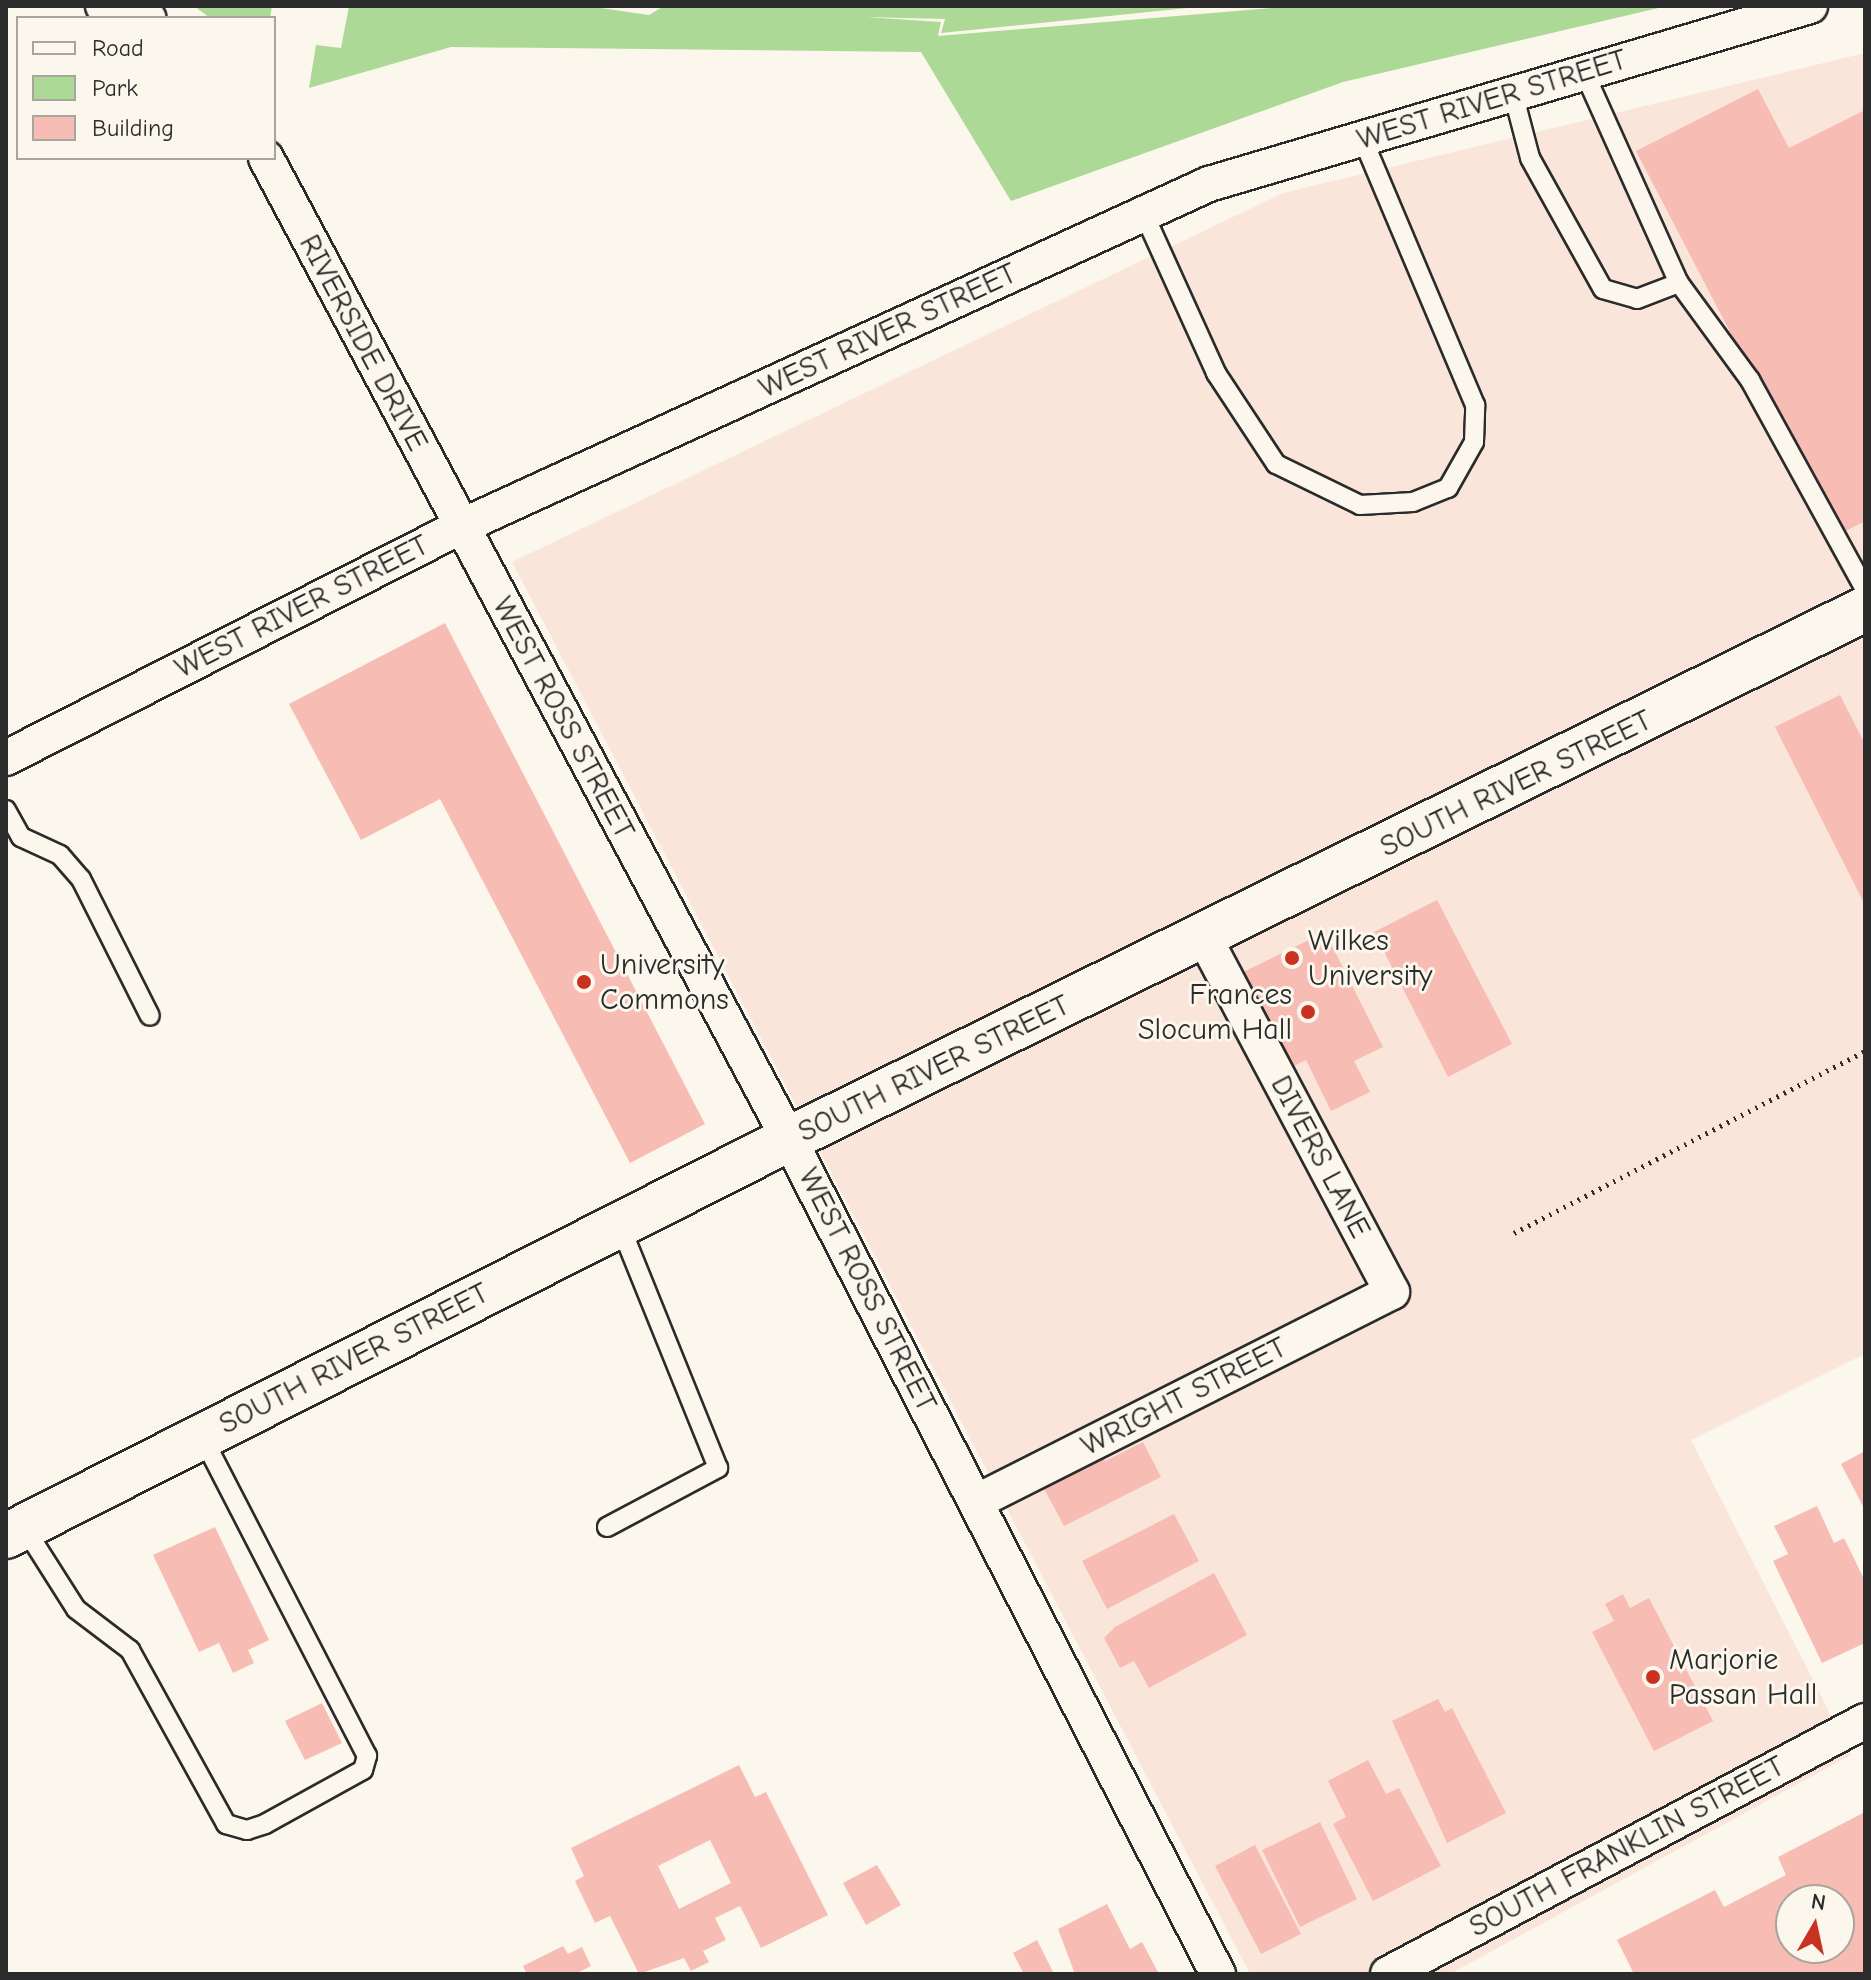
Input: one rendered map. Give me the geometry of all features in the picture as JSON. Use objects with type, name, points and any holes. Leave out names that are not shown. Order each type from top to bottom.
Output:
[{"type":"main road","name":"SOUTH RIVER STREET","points":[[15,1531],[789,1139],[1865,609]]},
{"type":"street","points":[[103,6],[140,16]]},
{"type":"street","name":"WEST RIVER STREET","points":[[6,758],[460,527],[1209,184],[1810,6]]},
{"type":"street","name":"RIVERSIDE DRIVE","points":[[267,160],[460,527]]},
{"type":"street","name":"WEST ROSS STREET","points":[[460,527],[789,1139],[1218,1974]]},
{"type":"street","name":"DIVERS LANE","points":[[1204,937],[1392,1292]]},
{"type":"street","name":"WRIGHT STREET","points":[[976,1502],[1392,1292]]},
{"type":"street","name":"SOUTH FRANKLIN STREET","points":[[1388,1974],[1865,1721]]},
{"type":"lane","points":[[1584,72],[1679,283],[1750,380],[1865,589]]},
{"type":"lane","points":[[1513,93],[1530,158],[1603,289],[1637,299],[1679,283]]},
{"type":"lane","points":[[1144,214],[1216,373],[1276,464],[1360,505],[1413,502],[1448,488],[1474,442],[1475,405],[1362,138]]},
{"type":"lane","points":[[6,810],[21,837],[60,855],[81,879],[150,1016]]},
{"type":"lane","points":[[607,1527],[718,1468],[620,1225]]},
{"type":"lane","points":[[15,1531],[76,1609],[130,1650],[226,1824],[247,1830],[265,1824],[363,1770],[367,1756],[202,1437]]},
{"type":"path","points":[[1514,1233],[1865,1051]]},
{"type":"shaded area","name":"Wilkes University","points":[[1865,53],[1865,1354],[1691,1440],[1851,1755],[1450,1974],[1250,1974],[512,562],[1283,193]]},
{"type":"green space","points":[[194,6],[272,6],[270,16],[207,16]]},
{"type":"green space","points":[[349,6],[587,6],[649,15],[664,6],[1207,6],[941,33],[945,19],[865,17],[941,22],[938,36],[1297,6],[1667,6],[1343,82],[1011,201],[921,52],[451,47],[309,88],[316,45],[341,48]]},
{"type":"building","points":[[1758,89],[1789,148],[1865,110],[1865,521],[1836,536],[1636,151]]},
{"type":"building","name":"University Commons","points":[[445,623],[705,1124],[630,1163],[440,799],[361,840],[289,704]]},
{"type":"building","points":[[1840,695],[1865,744],[1865,905],[1775,727]]},
{"type":"building","points":[[1437,900],[1512,1044],[1448,1077],[1374,932]]},
{"type":"building","name":"Frances Slocum Hall","points":[[1325,932],[1383,1047],[1354,1061],[1370,1092],[1331,1111],[1306,1060],[1281,1072],[1233,977]]},
{"type":"building","points":[[1143,1442],[1161,1477],[1064,1526],[1041,1483],[1101,1453],[1105,1461]]},
{"type":"building","points":[[1865,1451],[1865,1510],[1841,1464]]},
{"type":"building","points":[[1817,1506],[1834,1543],[1844,1538],[1865,1581],[1865,1643],[1822,1663],[1773,1561],[1788,1554],[1774,1526]]},
{"type":"building","points":[[1174,1514],[1199,1561],[1107,1609],[1082,1561]]},
{"type":"building","points":[[215,1527],[269,1640],[248,1650],[254,1663],[233,1673],[219,1643],[199,1652],[153,1555]]},
{"type":"building","points":[[1214,1573],[1247,1635],[1149,1688],[1134,1661],[1120,1668],[1104,1638],[1115,1627]]},
{"type":"building","name":"Marjorie Passan Hall","points":[[1623,1594],[1630,1608],[1649,1598],[1713,1721],[1654,1751],[1592,1632],[1614,1621],[1605,1604]]},
{"type":"building","points":[[1438,1699],[1445,1712],[1452,1708],[1506,1813],[1447,1843],[1392,1721]]},
{"type":"building","points":[[322,1703],[342,1743],[305,1760],[285,1721]]},
{"type":"building","points":[[1368,1760],[1386,1794],[1399,1788],[1441,1866],[1373,1901],[1333,1824],[1346,1817],[1328,1781]]},
{"type":"building","points":[[739,1765],[755,1797],[766,1792],[828,1915],[761,1948],[740,1906],[715,1918],[726,1940],[703,1951],[709,1962],[691,1971],[684,1958],[639,1974],[610,1916],[595,1923],[575,1881],[584,1876],[571,1848]],"holes":[[[710,1840],[731,1883],[679,1909],[658,1866]]]},
{"type":"building","points":[[1865,1812],[1865,1974],[1634,1974],[1617,1940],[1715,1890],[1724,1907],[1786,1875],[1778,1857]]},
{"type":"building","points":[[1320,1822],[1357,1899],[1300,1927],[1262,1850]]},
{"type":"building","points":[[1255,1845],[1301,1934],[1261,1954],[1215,1866]]},
{"type":"building","points":[[877,1865],[901,1905],[866,1925],[843,1883]]},
{"type":"building","points":[[1107,1904],[1130,1949],[1142,1942],[1159,1974],[1075,1974],[1058,1929]]},
{"type":"building","points":[[1037,1940],[1054,1974],[1024,1974],[1013,1953]]},
{"type":"building","points":[[563,1946],[568,1954],[582,1947],[591,1966],[575,1974],[527,1974],[523,1966]]},
{"type":"place","name":"Wilkes University","points":[[1292,958]]},
{"type":"place","name":"University Commons","points":[[584,982]]},
{"type":"place","name":"Frances Slocum Hall","points":[[1308,1012]]},
{"type":"place","name":"Marjorie Passan Hall","points":[[1653,1677]]}]
